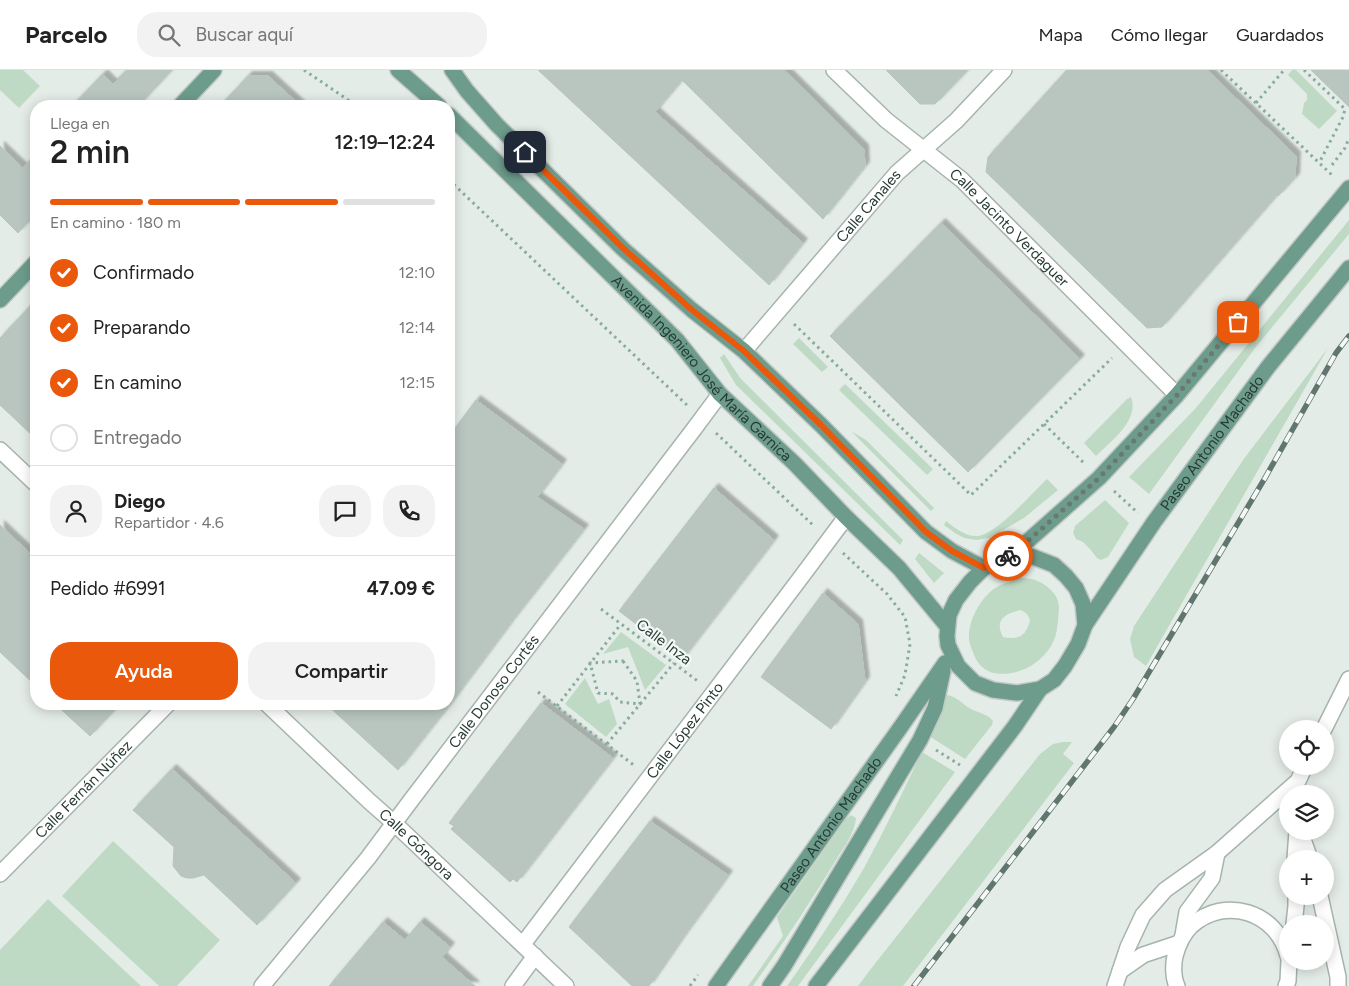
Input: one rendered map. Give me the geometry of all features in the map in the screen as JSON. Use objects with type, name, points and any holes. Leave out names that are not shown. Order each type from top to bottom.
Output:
[{"type":"main road","points":[[186,100],[214,70]]},
{"type":"main road","points":[[398,70],[431,100]]},
{"type":"main road","name":"Avenida Ingeniero José María Garnica","points":[[452,70],[498,125],[623,248],[692,310],[744,351],[821,425],[926,532],[952,551],[984,568]]},
{"type":"main road","name":"Avenida Ingeniero José María Garnica","points":[[455,121],[677,340],[720,394],[794,463],[899,568],[947,626]]},
{"type":"main road","points":[[1040,689],[1016,693],[993,690],[975,683],[958,666],[948,644],[947,626],[949,615],[956,600],[984,568],[1012,555],[1099,478],[1177,395],[1349,188]]},
{"type":"main road","points":[[0,300],[30,268]]},
{"type":"main road","name":"Paseo Antonio Machado","points":[[1085,625],[1154,522],[1257,382],[1349,268]]},
{"type":"main road","points":[[816,986],[1015,726],[1040,689],[1054,680],[1065,666],[1078,644],[1085,625],[1083,604],[1076,588],[1054,566],[1031,556],[1012,555]]},
{"type":"main road","name":"Paseo Antonio Machado","points":[[770,986],[789,958],[920,740],[935,708],[948,644]]},
{"type":"main road","name":"Paseo Antonio Machado","points":[[716,986],[944,663]]},
{"type":"street","name":"Calle Jacinto Verdaguer","points":[[834,70],[886,120],[962,180],[1177,395]]},
{"type":"street","name":"Calle Canales","points":[[744,351],[897,173],[956,121],[1004,70]]},
{"type":"street","name":"Calle Donoso Cortés","points":[[262,986],[368,858],[720,394]]},
{"type":"street","points":[[0,450],[30,478]]},
{"type":"street","name":"Calle López Pinto","points":[[523,944],[846,516]]},
{"type":"street","points":[[1328,720],[1349,679]]},
{"type":"street","name":"Calle Fernán Núñez","points":[[0,874],[162,710]]},
{"type":"street","name":"Calle Góngora","points":[[273,710],[566,986]]},
{"type":"street","points":[[1115,986],[1128,947],[1142,915],[1165,890],[1217,853],[1279,802]]},
{"type":"street","points":[[1177,986],[1174,962],[1187,912],[1212,878],[1217,853]]},
{"type":"street","points":[[1322,905],[1338,978],[1338,986]]},
{"type":"street","points":[[1120,971],[1143,955],[1181,940],[1190,926],[1207,915],[1226,910],[1245,911],[1261,918],[1279,936]]},
{"type":"street","points":[[513,986],[535,956]]},
{"type":"street","points":[[1286,986],[1289,970]]},
{"type":"path","points":[[304,70],[347,100]]},
{"type":"path","points":[[1221,70],[1319,163],[1349,188]]},
{"type":"path","points":[[1256,103],[1284,70]]},
{"type":"path","points":[[1304,70],[1347,109],[1319,163]]},
{"type":"path","points":[[1332,165],[1345,148],[1349,138]]},
{"type":"path","points":[[455,186],[887,594],[905,617],[910,644],[905,675],[893,702]]},
{"type":"path","points":[[793,323],[971,495],[1112,358]]},
{"type":"path","points":[[1044,424],[1087,466]]},
{"type":"path","points":[[1114,491],[1139,514]]},
{"type":"path","name":"Calle Inza","points":[[601,609],[713,692]]},
{"type":"path","points":[[557,706],[621,624]]},
{"type":"path","points":[[590,663],[623,661],[637,681],[640,704]]},
{"type":"path","points":[[590,663],[598,694],[613,694],[620,702],[640,704]]},
{"type":"path","points":[[607,744],[674,663]]},
{"type":"path","points":[[538,692],[650,776]]},
{"type":"path","points":[[932,747],[960,765]]},
{"type":"green space","points":[[0,70],[23,70],[40,86],[19,108],[0,90]]},
{"type":"green space","points":[[1292,70],[1296,70],[1337,111],[1319,129],[1302,114],[1307,94],[1288,75]]},
{"type":"green space","points":[[1349,220],[1349,234],[1255,348],[1149,494],[1129,477],[1195,409]]},
{"type":"green space","points":[[799,338],[828,367],[822,372],[793,344]]},
{"type":"green space","points":[[1328,348],[1146,666],[1134,657],[1130,639],[1134,626],[1243,460]]},
{"type":"green space","points":[[724,354],[741,379],[903,540],[900,545],[736,385],[720,358]]},
{"type":"green space","points":[[845,384],[933,469],[927,475],[839,390]]},
{"type":"green space","points":[[1131,397],[1133,406],[1128,422],[1116,437],[1096,456],[1084,443]]},
{"type":"green space","points":[[851,431],[866,440],[934,508],[931,511]]},
{"type":"green space","points":[[1047,479],[1058,490],[1024,518],[989,538],[977,540],[964,538],[944,525],[946,521],[961,532],[974,536],[986,533],[1005,520]]},
{"type":"green space","points":[[1105,500],[1129,523],[1108,557],[1101,560],[1083,542],[1076,539],[1073,533],[1075,526]]},
{"type":"green space","points":[[919,553],[944,573],[934,583],[915,559]]},
{"type":"green space","points":[[1020,578],[1035,580],[1043,584],[1057,598],[1059,607],[1056,634],[1047,652],[1032,665],[1014,673],[990,672],[978,663],[971,647],[969,631],[973,617],[980,603],[990,592],[1001,585]],"holes":[[[1021,610],[1027,614],[1030,620],[1021,636],[1014,638],[1003,637],[1000,626],[1006,615]]]},
{"type":"green space","points":[[621,632],[666,665],[645,690],[628,647],[603,654]]},
{"type":"green space","points":[[585,678],[598,704],[609,699],[617,724],[606,737],[565,704]]},
{"type":"green space","points":[[946,695],[956,698],[993,721],[992,725],[965,759],[929,736]]},
{"type":"green space","points":[[1072,742],[1063,754],[1074,763],[903,986],[858,986],[1040,754],[1053,744]]},
{"type":"green space","points":[[922,752],[955,772],[798,986],[787,986],[827,928],[864,868]]},
{"type":"green space","points":[[851,815],[856,818],[855,824],[846,845],[764,971],[753,986],[748,986],[783,936],[777,917],[846,819]]},
{"type":"green space","points":[[113,841],[220,940],[177,986],[159,986],[62,896]]},
{"type":"green space","points":[[48,899],[141,986],[0,986],[0,950]]},
{"type":"building","points":[[127,70],[172,70],[144,100],[78,100],[103,74],[113,84]]},
{"type":"building","points":[[538,70],[784,70],[864,149],[865,166],[823,219],[682,80],[655,112],[803,243],[769,285]]},
{"type":"building","points":[[886,70],[968,70],[935,104],[920,104]]},
{"type":"building","points":[[1067,70],[1207,70],[1296,156],[1295,178],[1277,195],[1162,327],[1147,328],[986,172],[988,157]]},
{"type":"building","points":[[1311,70],[1349,70],[1349,107]]},
{"type":"building","points":[[248,76],[268,76],[294,100],[226,100]]},
{"type":"building","points":[[0,146],[23,168],[30,160],[30,220],[18,233],[0,215]]},
{"type":"building","points":[[941,223],[1080,359],[968,472],[830,336]]},
{"type":"building","points":[[30,306],[30,433],[0,405],[0,338]]},
{"type":"building","points":[[476,400],[562,464],[537,497],[584,529],[455,697],[455,428]]},
{"type":"building","points":[[714,488],[774,540],[682,659],[619,611]]},
{"type":"building","points":[[0,525],[30,553],[30,680],[0,652]]},
{"type":"building","points":[[823,593],[858,624],[865,681],[831,729],[761,677]]},
{"type":"building","points":[[541,703],[613,758],[517,882],[513,879],[510,882],[451,829],[454,826],[449,823]]},
{"type":"building","points":[[62,710],[114,710],[90,736]]},
{"type":"building","points":[[333,710],[445,710],[398,770]]},
{"type":"building","points":[[172,769],[296,883],[257,925],[204,875],[193,878],[181,876],[173,866],[174,847],[133,810]]},
{"type":"building","points":[[650,821],[728,875],[649,986],[632,986],[569,927]]},
{"type":"building","points":[[383,922],[405,940],[420,922],[450,947],[442,957],[475,986],[329,986]]},
{"type":"railway","points":[[914,986],[1114,727],[1133,699],[1265,478],[1336,353],[1349,336]]},
{"type":"way so far","points":[[1008,556],[1012,555],[1099,478],[1177,395],[1238,322]]},
{"type":"route","points":[[525,152],[623,248],[692,310],[744,351],[821,425],[926,532],[952,551],[984,568],[1008,556]]}]
